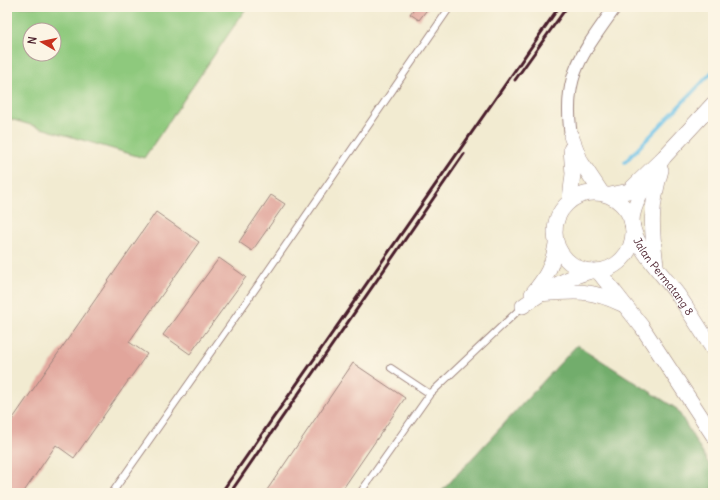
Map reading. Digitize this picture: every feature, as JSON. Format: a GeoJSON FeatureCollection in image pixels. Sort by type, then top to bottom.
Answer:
{"type":"FeatureCollection","features":[{"type":"Feature","properties":{"kind":"street"},"geometry":{"type":"LineString","coordinates":[[570,199],[573,174],[568,102],[573,72],[579,60],[615,7]]}},
{"type":"Feature","properties":{"kind":"street"},"geometry":{"type":"LineString","coordinates":[[523,306],[546,277],[554,259],[556,244],[554,232],[556,219],[562,208],[570,199],[581,194],[606,194],[629,191],[664,157],[713,104]]}},
{"type":"Feature","properties":{"kind":"street"},"geometry":{"type":"LineString","coordinates":[[571,136],[581,162],[606,194],[624,207],[632,223]]}},
{"type":"Feature","properties":{"kind":"street"},"geometry":{"type":"LineString","coordinates":[[523,306],[540,294],[573,276],[609,268],[626,255],[632,239],[632,223],[635,207],[646,185],[664,157]]}},
{"type":"Feature","properties":{"kind":"street"},"geometry":{"type":"LineString","coordinates":[[656,265],[651,228],[652,208],[664,157]]}},
{"type":"Feature","properties":{"kind":"street","name":"Jalan Permatang 8"},"geometry":{"type":"LineString","coordinates":[[632,223],[638,242],[656,265],[713,349]]}},
{"type":"Feature","properties":{"kind":"street"},"geometry":{"type":"LineString","coordinates":[[556,244],[561,254],[569,263],[580,269],[595,271],[625,305],[642,327],[713,435]]}},
{"type":"Feature","properties":{"kind":"street"},"geometry":{"type":"LineString","coordinates":[[540,294],[578,291],[604,295],[625,305]]}},
{"type":"Feature","properties":{"kind":"lane"},"geometry":{"type":"LineString","coordinates":[[112,493],[264,278],[450,7]]}},
{"type":"Feature","properties":{"kind":"lane"},"geometry":{"type":"LineString","coordinates":[[360,493],[430,394],[523,306]]}},
{"type":"Feature","properties":{"kind":"lane"},"geometry":{"type":"LineString","coordinates":[[391,368],[430,394]]}},
{"type":"Feature","properties":{"kind":"green space"},"geometry":{"type":"Polygon","coordinates":[[[7,7],[247,7],[144,158],[7,118],[7,7]]]}},
{"type":"Feature","properties":{"kind":"green space"},"geometry":{"type":"Polygon","coordinates":[[[577,345],[677,409],[713,471],[713,493],[440,493],[577,345]]]}},
{"type":"Feature","properties":{"kind":"building"},"geometry":{"type":"Polygon","coordinates":[[[415,7],[429,7],[419,20],[410,14],[415,7]]]}},
{"type":"Feature","properties":{"kind":"building"},"geometry":{"type":"Polygon","coordinates":[[[271,195],[285,204],[252,251],[239,242],[271,195]]]}},
{"type":"Feature","properties":{"kind":"building"},"geometry":{"type":"Polygon","coordinates":[[[156,212],[199,242],[129,342],[147,354],[74,458],[56,445],[23,493],[7,493],[7,427],[156,212]]]}},
{"type":"Feature","properties":{"kind":"building"},"geometry":{"type":"Polygon","coordinates":[[[219,258],[246,277],[190,354],[163,335],[219,258]]]}},
{"type":"Feature","properties":{"kind":"building"},"geometry":{"type":"Polygon","coordinates":[[[353,363],[405,398],[340,493],[265,493],[353,363]]]}},
{"type":"Feature","properties":{"kind":"waterway"},"geometry":{"type":"LineString","coordinates":[[625,162],[713,71]]}},
{"type":"Feature","properties":{"kind":"railway"},"geometry":{"type":"LineString","coordinates":[[221,493],[559,7]]}},
{"type":"Feature","properties":{"kind":"railway"},"geometry":{"type":"LineString","coordinates":[[515,80],[567,7]]}},
{"type":"Feature","properties":{"kind":"railway"},"geometry":{"type":"LineString","coordinates":[[230,493],[464,154]]}}]}
